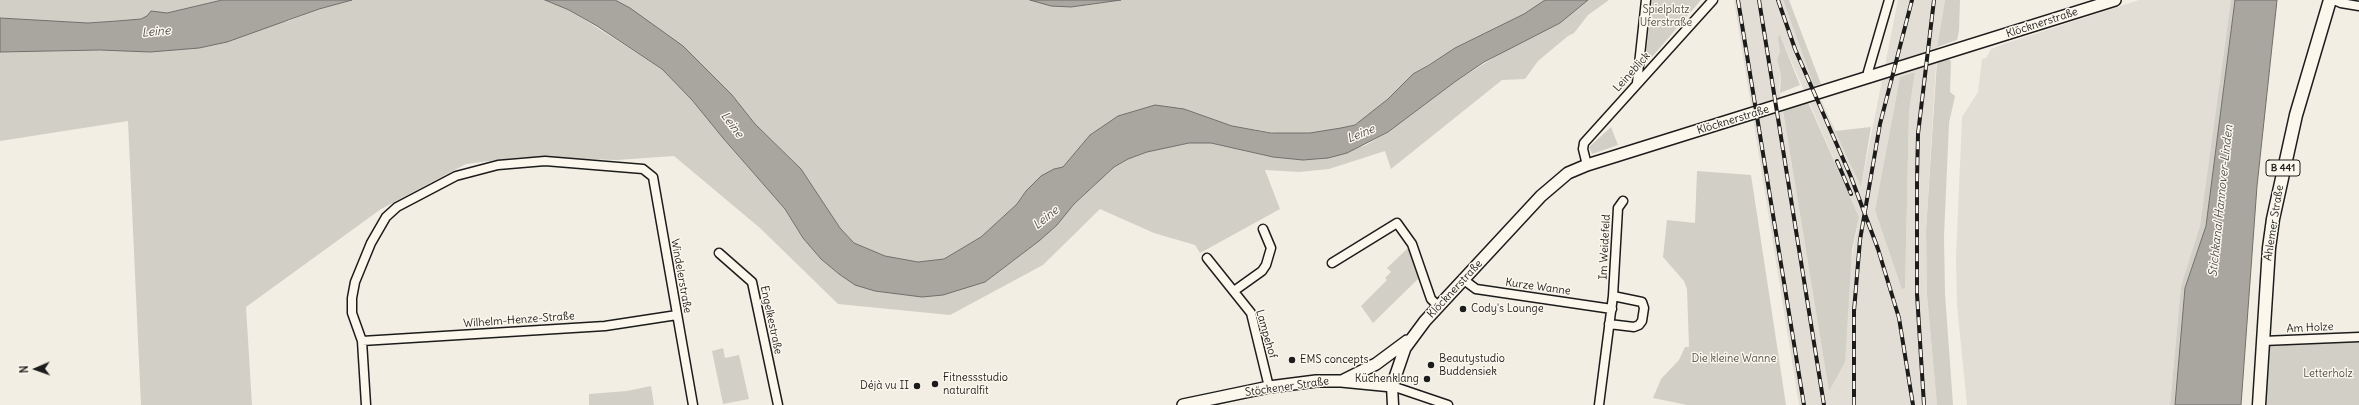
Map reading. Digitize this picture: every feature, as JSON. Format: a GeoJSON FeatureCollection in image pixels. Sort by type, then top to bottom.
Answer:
{"type":"FeatureCollection","features":[{"type":"Feature","properties":{"kind":"main road","name":"Klöcknerstraße"},"geometry":{"type":"LineString","coordinates":[[1412,337],[1438,306],[1557,180],[1587,165],[2115,0]]}},
{"type":"Feature","properties":{"kind":"main road","name":"Ahlemer Straße"},"geometry":{"type":"LineString","coordinates":[[2259,405],[2269,248],[2278,191],[2296,115],[2330,0]]}},
{"type":"Feature","properties":{"kind":"main road"},"geometry":{"type":"LineString","coordinates":[[1341,381],[1376,364],[1412,337]]}},
{"type":"Feature","properties":{"kind":"main road"},"geometry":{"type":"LineString","coordinates":[[1392,386],[1401,356],[1412,337]]}},
{"type":"Feature","properties":{"kind":"main road","name":"Stöckener Straße"},"geometry":{"type":"LineString","coordinates":[[1183,405],[1269,388],[1316,381],[1341,381],[1392,386]]}},
{"type":"Feature","properties":{"kind":"street"},"geometry":{"type":"LineString","coordinates":[[1637,83],[1646,0]]}},
{"type":"Feature","properties":{"kind":"street","name":"Leineblick"},"geometry":{"type":"LineString","coordinates":[[1587,165],[1583,149],[1584,143],[1713,0]]}},
{"type":"Feature","properties":{"kind":"street"},"geometry":{"type":"LineString","coordinates":[[1869,78],[1868,72],[1889,0]]}},
{"type":"Feature","properties":{"kind":"street"},"geometry":{"type":"LineString","coordinates":[[2334,0],[2341,3],[2359,6]]}},
{"type":"Feature","properties":{"kind":"street","name":"Windelerstraße"},"geometry":{"type":"LineString","coordinates":[[366,405],[362,341],[352,313],[352,298],[355,282],[378,229],[386,217],[397,207],[456,176],[498,165],[545,161],[643,168],[653,177],[693,405]]}},
{"type":"Feature","properties":{"kind":"street","name":"Im Weidefeld"},"geometry":{"type":"LineString","coordinates":[[1599,405],[1612,309],[1618,208],[1622,201]]}},
{"type":"Feature","properties":{"kind":"street"},"geometry":{"type":"LineString","coordinates":[[1332,263],[1397,223],[1412,244],[1431,299],[1438,306]]}},
{"type":"Feature","properties":{"kind":"street"},"geometry":{"type":"LineString","coordinates":[[1234,291],[1262,272],[1266,265],[1271,248],[1262,229]]}},
{"type":"Feature","properties":{"kind":"street","name":"Engelkestraße"},"geometry":{"type":"LineString","coordinates":[[719,253],[752,282],[778,405]]}},
{"type":"Feature","properties":{"kind":"street","name":"Lampehof"},"geometry":{"type":"LineString","coordinates":[[1207,258],[1251,313],[1269,388]]}},
{"type":"Feature","properties":{"kind":"street","name":"Kurze Wanne"},"geometry":{"type":"LineString","coordinates":[[1464,280],[1476,289],[1612,309]]}},
{"type":"Feature","properties":{"kind":"street"},"geometry":{"type":"LineString","coordinates":[[1609,324],[1634,327],[1639,326],[1642,321],[1644,308],[1642,302],[1613,296]]}},
{"type":"Feature","properties":{"kind":"street","name":"Wilhelm-Henze-Straße"},"geometry":{"type":"LineString","coordinates":[[362,341],[605,326],[677,314]]}},
{"type":"Feature","properties":{"kind":"street","name":"Am Holze"},"geometry":{"type":"LineString","coordinates":[[2262,341],[2359,336]]}},
{"type":"Feature","properties":{"kind":"street"},"geometry":{"type":"LineString","coordinates":[[1393,405],[1392,386],[1448,405]]}},
{"type":"Feature","properties":{"kind":"shaded area"},"geometry":{"type":"Polygon","coordinates":[[[1734,0],[1783,0],[1811,78],[1861,186],[1898,0],[1945,0],[1937,47],[1926,231],[1927,295],[1937,405],[1799,405],[1734,0]],[[1780,35],[1780,51],[1777,59],[1781,75],[1779,88],[1829,390],[1859,217],[1780,35]],[[1915,72],[1900,77],[1875,210],[1905,288],[1909,111],[1915,72]]]}},
{"type":"Feature","properties":{"kind":"shaded area"},"geometry":{"type":"Polygon","coordinates":[[[2139,0],[2231,0],[2200,226],[2181,287],[2170,405],[1967,405],[1957,305],[1956,258],[1962,117],[1978,92],[1982,59],[1986,58],[1991,49],[2004,44],[2139,0]]]}},
{"type":"Feature","properties":{"kind":"green space"},"geometry":{"type":"Polygon","coordinates":[[[0,0],[222,0],[141,19],[88,23],[0,18],[0,0]]]}},
{"type":"Feature","properties":{"kind":"green space"},"geometry":{"type":"Polygon","coordinates":[[[352,0],[545,0],[569,10],[662,69],[692,100],[785,209],[803,238],[821,259],[839,274],[985,282],[1039,241],[1057,225],[1074,204],[1114,167],[1128,159],[1147,152],[1189,143],[1211,143],[1273,157],[1303,160],[1328,158],[1366,145],[1388,132],[1456,81],[1508,49],[1560,23],[1588,0],[1609,0],[1588,15],[1574,33],[1568,36],[1538,61],[1525,79],[1502,80],[1391,169],[1385,151],[1329,169],[1299,172],[1265,170],[1280,209],[1200,253],[1195,245],[1154,233],[1100,209],[1043,265],[950,315],[838,304],[760,228],[674,156],[617,160],[522,157],[466,164],[381,209],[246,307],[252,405],[141,405],[128,121],[0,141],[0,52],[123,50],[289,21],[319,9],[352,0]]]}},
{"type":"Feature","properties":{"kind":"green space"},"geometry":{"type":"Polygon","coordinates":[[[615,0],[1030,0],[1088,5],[1121,0],[1545,0],[1524,14],[1455,48],[1413,74],[1388,99],[1355,125],[1325,132],[1290,135],[1232,126],[1184,109],[1155,106],[1118,116],[1090,135],[1063,167],[1054,169],[1041,177],[1026,191],[1017,204],[981,237],[944,259],[918,262],[885,256],[854,243],[840,228],[801,169],[755,124],[732,95],[683,46],[615,0]]]}},
{"type":"Feature","properties":{"kind":"green space","name":"Spielplatz Uferstraße"},"geometry":{"type":"Polygon","coordinates":[[[1652,0],[1701,0],[1652,57],[1646,54],[1652,0]]]}},
{"type":"Feature","properties":{"kind":"green space"},"geometry":{"type":"Polygon","coordinates":[[[1783,0],[1789,0],[1821,84],[1814,86],[1783,0]]]}},
{"type":"Feature","properties":{"kind":"green space"},"geometry":{"type":"Polygon","coordinates":[[[1945,0],[1960,0],[1959,31],[1957,40],[1937,47],[1945,0]]]}},
{"type":"Feature","properties":{"kind":"green space"},"geometry":{"type":"Polygon","coordinates":[[[2231,0],[2235,0],[2206,226],[2185,288],[2180,371],[2175,405],[2170,405],[2181,286],[2200,226],[2231,0]]]}},
{"type":"Feature","properties":{"kind":"green space"},"geometry":{"type":"Polygon","coordinates":[[[1780,35],[1800,85],[1780,93],[1781,75],[1777,59],[1780,51],[1778,37],[1780,35]]]}},
{"type":"Feature","properties":{"kind":"green space"},"geometry":{"type":"Polygon","coordinates":[[[1947,58],[1951,61],[1950,92],[1955,96],[1949,123],[1944,236],[1945,294],[1953,405],[1937,405],[1927,295],[1926,231],[1937,61],[1947,58]]]}},
{"type":"Feature","properties":{"kind":"green space"},"geometry":{"type":"Polygon","coordinates":[[[1915,72],[1909,111],[1905,288],[1902,289],[1875,210],[1900,77],[1915,72]]]}},
{"type":"Feature","properties":{"kind":"green space"},"geometry":{"type":"Polygon","coordinates":[[[1808,102],[1859,217],[1852,250],[1845,362],[1829,391],[1783,111],[1808,102]]]}},
{"type":"Feature","properties":{"kind":"green space"},"geometry":{"type":"Polygon","coordinates":[[[1611,127],[1618,145],[1592,154],[1589,147],[1611,127]]]}},
{"type":"Feature","properties":{"kind":"green space"},"geometry":{"type":"Polygon","coordinates":[[[1871,127],[1861,187],[1835,131],[1871,127]]]}},
{"type":"Feature","properties":{"kind":"green space","name":"Die kleine Wanne"},"geometry":{"type":"Polygon","coordinates":[[[1697,171],[1751,175],[1786,405],[1687,405],[1653,398],[1661,379],[1679,360],[1685,347],[1689,347],[1687,289],[1684,281],[1663,257],[1667,220],[1695,223],[1697,171]]]}},
{"type":"Feature","properties":{"kind":"green space"},"geometry":{"type":"Polygon","coordinates":[[[1409,247],[1419,278],[1373,323],[1361,306],[1387,280],[1385,278],[1391,272],[1387,268],[1409,247]]]}},
{"type":"Feature","properties":{"kind":"green space","name":"Letterholz"},"geometry":{"type":"Polygon","coordinates":[[[2359,341],[2359,405],[2266,405],[2270,345],[2359,341]]]}},
{"type":"Feature","properties":{"kind":"green space"},"geometry":{"type":"Polygon","coordinates":[[[723,348],[725,358],[739,355],[749,399],[723,404],[712,351],[723,348]]]}},
{"type":"Feature","properties":{"kind":"green space"},"geometry":{"type":"Polygon","coordinates":[[[651,386],[654,405],[589,405],[589,394],[627,391],[651,386]]]}},
{"type":"Feature","properties":{"kind":"water","name":"Leine"},"geometry":{"type":"Polygon","coordinates":[[[222,0],[352,0],[319,9],[227,42],[199,48],[150,52],[100,50],[0,52],[0,18],[88,23],[117,21],[141,19],[147,16],[151,11],[167,13],[222,0]]]}},
{"type":"Feature","properties":{"kind":"water","name":"Leine"},"geometry":{"type":"Polygon","coordinates":[[[545,0],[615,0],[630,8],[683,46],[732,95],[755,124],[801,169],[840,228],[854,243],[885,256],[918,262],[944,259],[981,237],[1017,204],[1026,191],[1041,176],[1054,169],[1063,167],[1090,135],[1118,116],[1155,105],[1184,109],[1232,126],[1271,133],[1310,133],[1355,125],[1388,99],[1413,74],[1455,48],[1524,14],[1545,0],[1588,0],[1560,23],[1484,62],[1388,132],[1347,153],[1328,158],[1303,160],[1273,157],[1211,143],[1189,143],[1147,152],[1128,159],[1114,167],[1074,204],[1057,225],[1039,241],[985,282],[943,295],[922,297],[875,291],[855,285],[839,274],[821,259],[803,238],[785,209],[692,100],[662,69],[597,26],[569,10],[545,0]]]}},
{"type":"Feature","properties":{"kind":"water"},"geometry":{"type":"Polygon","coordinates":[[[1030,0],[1121,0],[1071,7],[1051,6],[1030,0]]]}},
{"type":"Feature","properties":{"kind":"water","name":"Stichkanal Hannover-Linden"},"geometry":{"type":"Polygon","coordinates":[[[2235,0],[2277,0],[2257,186],[2241,405],[2175,405],[2185,288],[2206,226],[2235,0]]]}},
{"type":"Feature","properties":{"kind":"railway"},"geometry":{"type":"LineString","coordinates":[[1738,0],[1804,405]]}},
{"type":"Feature","properties":{"kind":"railway"},"geometry":{"type":"LineString","coordinates":[[1759,0],[1824,405]]}},
{"type":"Feature","properties":{"kind":"railway"},"geometry":{"type":"LineString","coordinates":[[1778,0],[1795,49],[1851,177],[1878,249],[1899,318],[1913,405]]}},
{"type":"Feature","properties":{"kind":"railway"},"geometry":{"type":"LineString","coordinates":[[1854,405],[1854,311],[1860,240],[1880,124],[1912,0]]}},
{"type":"Feature","properties":{"kind":"railway"},"geometry":{"type":"LineString","coordinates":[[1924,405],[1917,294],[1918,134],[1934,0]]}},
{"type":"Feature","properties":{"kind":"railway"},"geometry":{"type":"LineString","coordinates":[[1837,161],[1851,194]]}},
{"type":"Feature","properties":{"kind":"place","name":"Cody's Lounge"},"geometry":{"type":"Point","coordinates":[1463,309]}},
{"type":"Feature","properties":{"kind":"place","name":"EMS concepts"},"geometry":{"type":"Point","coordinates":[1292,360]}},
{"type":"Feature","properties":{"kind":"place","name":"Beautystudio Buddensiek"},"geometry":{"type":"Point","coordinates":[1431,365]}},
{"type":"Feature","properties":{"kind":"place","name":"Küchenklang"},"geometry":{"type":"Point","coordinates":[1427,379]}},
{"type":"Feature","properties":{"kind":"place","name":"Fitnessstudio naturalfit"},"geometry":{"type":"Point","coordinates":[935,384]}},
{"type":"Feature","properties":{"kind":"place","name":"Déjà vu II"},"geometry":{"type":"Point","coordinates":[917,386]}}]}
